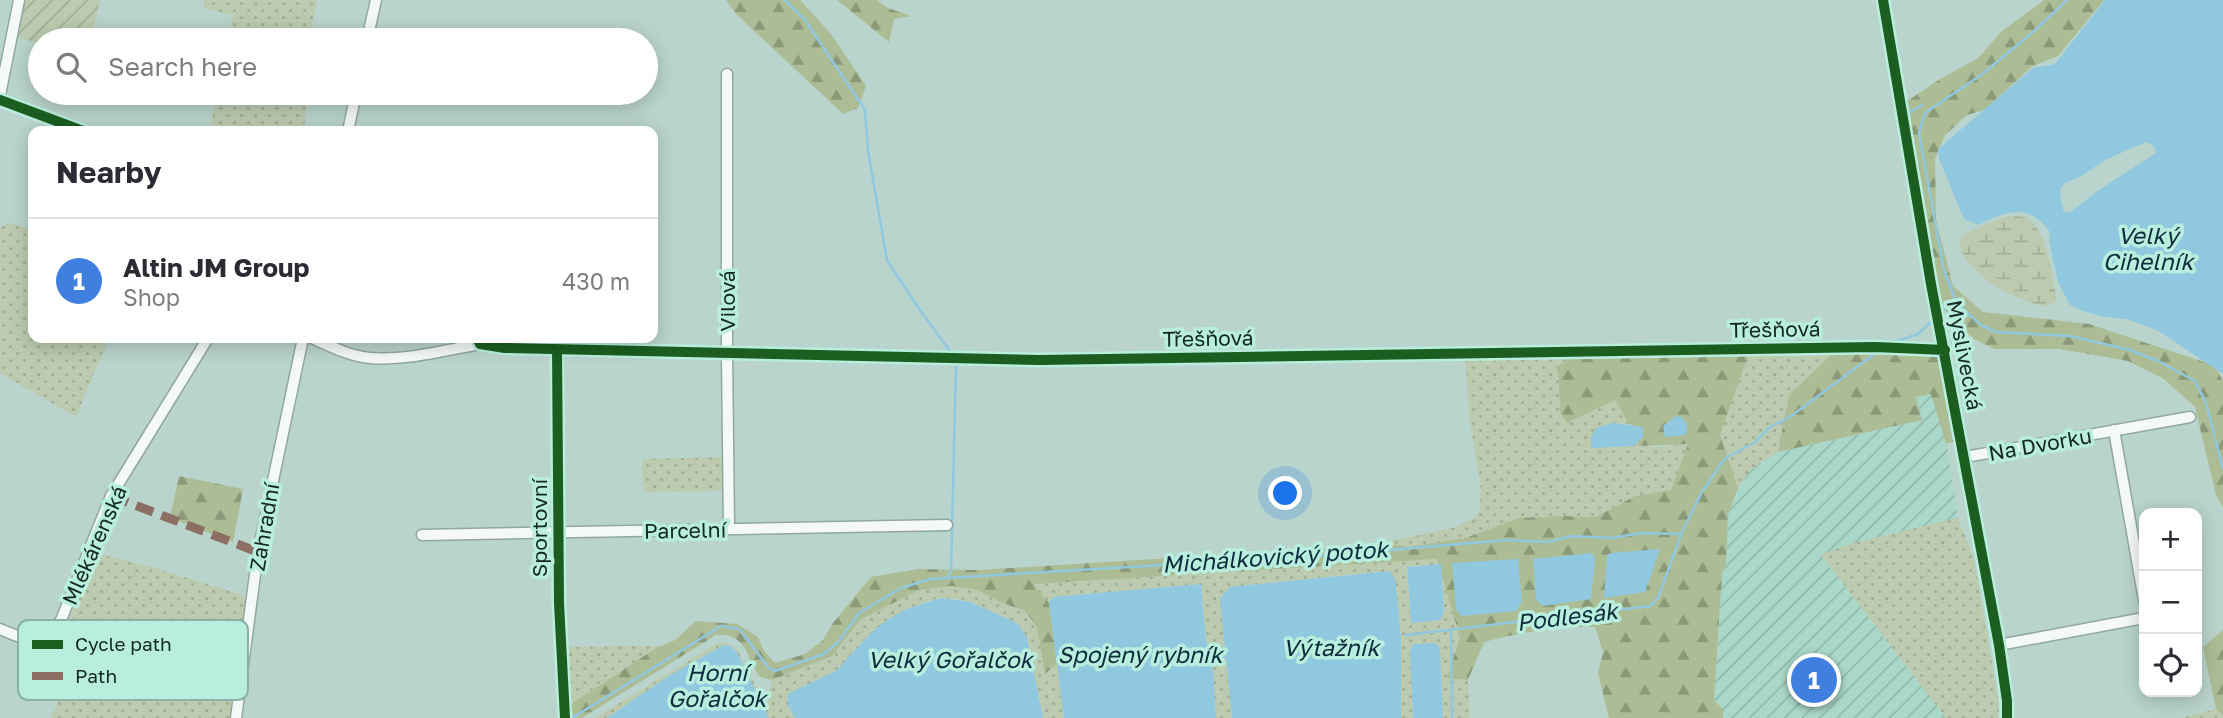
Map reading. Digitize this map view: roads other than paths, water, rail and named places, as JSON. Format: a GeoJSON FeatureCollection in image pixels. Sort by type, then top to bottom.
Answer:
{"type":"FeatureCollection","features":[{"type":"Feature","properties":{"kind":"street"},"geometry":{"type":"LineString","coordinates":[[19,0],[0,97],[71,126]]}},
{"type":"Feature","properties":{"kind":"street"},"geometry":{"type":"LineString","coordinates":[[370,28],[376,0]]}},
{"type":"Feature","properties":{"kind":"street","name":"Myslivecká"},"geometry":{"type":"LineString","coordinates":[[1883,0],[1935,302],[1999,645],[2007,718]]}},
{"type":"Feature","properties":{"kind":"street","name":"Vilová"},"geometry":{"type":"LineString","coordinates":[[727,74],[726,354],[729,529]]}},
{"type":"Feature","properties":{"kind":"street"},"geometry":{"type":"LineString","coordinates":[[349,126],[353,105]]}},
{"type":"Feature","properties":{"kind":"street","name":"Mlékárenská"},"geometry":{"type":"LineString","coordinates":[[61,620],[111,496],[205,343]]}},
{"type":"Feature","properties":{"kind":"street","name":"Zahradní"},"geometry":{"type":"LineString","coordinates":[[248,627],[258,552],[302,343]]}},
{"type":"Feature","properties":{"kind":"street"},"geometry":{"type":"LineString","coordinates":[[324,343],[371,358],[406,356],[468,343]]}},
{"type":"Feature","properties":{"kind":"street","name":"Třešňová"},"geometry":{"type":"LineString","coordinates":[[486,343],[505,348],[557,350],[1039,360],[1875,346],[1945,350]]}},
{"type":"Feature","properties":{"kind":"street","name":"Sportovní"},"geometry":{"type":"LineString","coordinates":[[558,343],[559,603],[565,717]]}},
{"type":"Feature","properties":{"kind":"street","name":"Na Dvorku"},"geometry":{"type":"LineString","coordinates":[[1965,457],[2190,416]]}},
{"type":"Feature","properties":{"kind":"street","name":"Na Dvorku"},"geometry":{"type":"LineString","coordinates":[[2114,430],[2139,572]]}},
{"type":"Feature","properties":{"kind":"street","name":"Parcelní"},"geometry":{"type":"LineString","coordinates":[[422,535],[947,525]]}},
{"type":"Feature","properties":{"kind":"street"},"geometry":{"type":"LineString","coordinates":[[1999,645],[2139,619]]}},
{"type":"Feature","properties":{"kind":"street","name":"Mlékárenská"},"geometry":{"type":"LineString","coordinates":[[0,629],[18,636]]}},
{"type":"Feature","properties":{"kind":"street","name":"Zahradní"},"geometry":{"type":"LineString","coordinates":[[236,718],[238,700]]}},
{"type":"Feature","properties":{"kind":"water","name":"Velký Cihelník"},"geometry":{"type":"Polygon","coordinates":[[[2105,0],[2223,0],[2223,374],[2157,330],[2126,319],[2082,311],[2070,305],[2058,282],[2049,241],[2050,232],[2034,216],[2008,213],[1978,225],[1964,219],[1939,159],[1938,149],[2033,68],[2055,64],[2105,0]],[[2146,142],[2105,160],[2080,177],[2066,182],[2060,189],[2064,212],[2070,212],[2156,153],[2154,146],[2146,142]]]}},
{"type":"Feature","properties":{"kind":"water"},"geometry":{"type":"Polygon","coordinates":[[[1676,416],[1681,417],[1687,424],[1686,435],[1665,437],[1663,426],[1676,416]]]}},
{"type":"Feature","properties":{"kind":"water"},"geometry":{"type":"Polygon","coordinates":[[[1613,423],[1643,427],[1643,437],[1633,446],[1592,448],[1591,437],[1596,428],[1613,423]]]}},
{"type":"Feature","properties":{"kind":"water"},"geometry":{"type":"Polygon","coordinates":[[[1660,549],[1645,592],[1604,598],[1607,555],[1660,549]]]}},
{"type":"Feature","properties":{"kind":"water"},"geometry":{"type":"Polygon","coordinates":[[[1592,553],[1595,559],[1591,599],[1543,606],[1536,599],[1533,559],[1592,553]]]}},
{"type":"Feature","properties":{"kind":"water"},"geometry":{"type":"Polygon","coordinates":[[[1518,559],[1522,603],[1516,611],[1461,616],[1456,609],[1452,563],[1518,559]]]}},
{"type":"Feature","properties":{"kind":"water"},"geometry":{"type":"Polygon","coordinates":[[[1441,564],[1444,611],[1440,620],[1411,623],[1407,567],[1441,564]]]}},
{"type":"Feature","properties":{"kind":"water","name":"Výtažník"},"geometry":{"type":"Polygon","coordinates":[[[1390,571],[1395,579],[1401,636],[1401,718],[1232,718],[1220,598],[1230,587],[1390,571]]]}},
{"type":"Feature","properties":{"kind":"water","name":"Spojený rybník"},"geometry":{"type":"Polygon","coordinates":[[[1201,584],[1206,641],[1212,659],[1216,718],[1064,718],[1049,603],[1053,597],[1201,584]]]}},
{"type":"Feature","properties":{"kind":"water","name":"Velký Gořalčok"},"geometry":{"type":"Polygon","coordinates":[[[941,598],[970,602],[1017,623],[1027,637],[1043,718],[795,718],[788,705],[787,696],[791,692],[836,671],[872,632],[890,618],[907,609],[941,598]]]}},
{"type":"Feature","properties":{"kind":"water"},"geometry":{"type":"Polygon","coordinates":[[[1436,643],[1440,649],[1443,718],[1413,718],[1410,651],[1413,644],[1436,643]]]}},
{"type":"Feature","properties":{"kind":"water","name":"Horní Gořalčok"},"geometry":{"type":"Polygon","coordinates":[[[724,645],[736,651],[769,718],[607,718],[670,675],[724,645]]]}},
{"type":"Feature","properties":{"kind":"waterway"},"geometry":{"type":"LineString","coordinates":[[785,0],[805,20],[865,110],[868,151],[887,260],[950,351]]}},
{"type":"Feature","properties":{"kind":"waterway"},"geometry":{"type":"LineString","coordinates":[[2067,0],[1981,75],[1925,113],[1919,133],[1944,271],[1955,298],[1965,311],[1981,325],[1996,332],[2070,336],[2130,350],[2158,361],[2195,381],[2206,403],[2223,469]]}},
{"type":"Feature","properties":{"kind":"waterway","name":"Michálkovický potok"},"geometry":{"type":"LineString","coordinates":[[1906,114],[1922,105]]}},
{"type":"Feature","properties":{"kind":"waterway","name":"Michálkovický potok"},"geometry":{"type":"LineString","coordinates":[[1941,312],[1955,298]]}},
{"type":"Feature","properties":{"kind":"waterway","name":"Michálkovický potok"},"geometry":{"type":"LineString","coordinates":[[1888,344],[1918,334],[1934,319]]}},
{"type":"Feature","properties":{"kind":"waterway","name":"Michálkovický potok"},"geometry":{"type":"LineString","coordinates":[[572,718],[721,626],[739,629],[769,668],[775,671],[824,654],[839,641],[859,613],[901,588],[930,579],[1345,554],[1506,540],[1547,542],[1572,536],[1612,538],[1641,533],[1681,534],[1702,492],[1725,458],[1754,443],[1770,427],[1790,417],[1877,352]]}},
{"type":"Feature","properties":{"kind":"waterway"},"geometry":{"type":"LineString","coordinates":[[948,576],[951,571],[956,367]]}},
{"type":"Feature","properties":{"kind":"waterway","name":"Podlesák"},"geometry":{"type":"LineString","coordinates":[[1406,635],[1650,606],[1658,598],[1681,535]]}},
{"type":"Feature","properties":{"kind":"waterway"},"geometry":{"type":"LineString","coordinates":[[1451,630],[1452,718]]}},
{"type":"Feature","properties":{"kind":"waterway","name":"Podlesák"},"geometry":{"type":"LineString","coordinates":[[1208,658],[1226,657]]}},
{"type":"Feature","properties":{"kind":"place","name":"Altin JM Group"},"geometry":{"type":"Point","coordinates":[1814,680]}}]}
